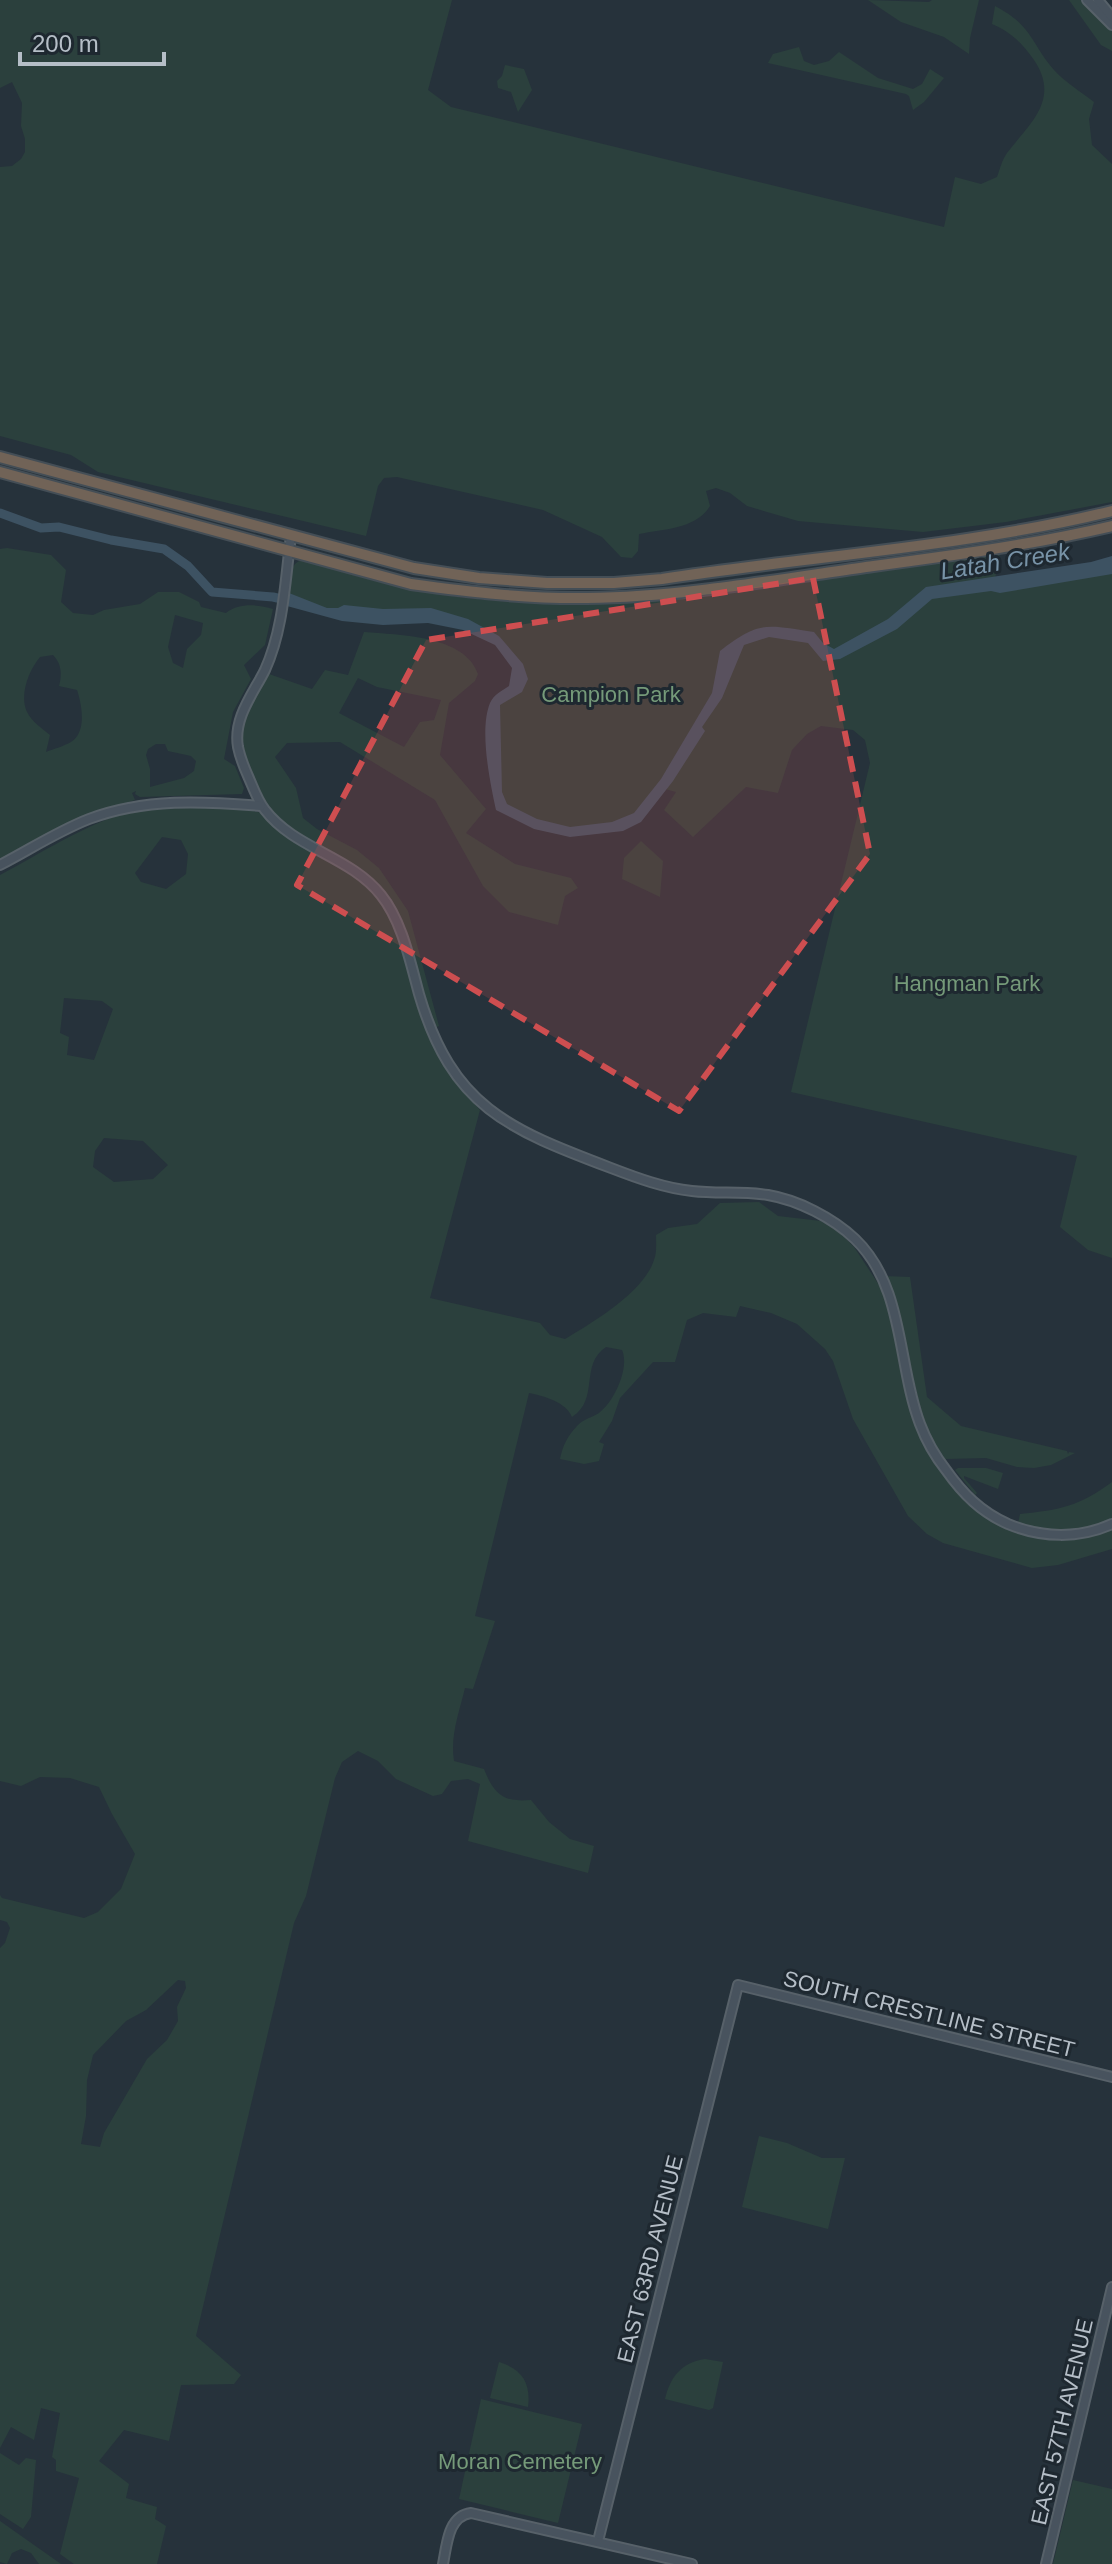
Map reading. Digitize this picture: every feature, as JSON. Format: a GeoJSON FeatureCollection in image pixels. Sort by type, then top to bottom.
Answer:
{"type":"FeatureCollection","features":[{"type":"Feature","properties":{"kind":"highway"},"geometry":{"type":"LineString","coordinates":[[0,457],[390,564],[466,576],[547,583],[617,583],[662,579],[946,542],[1112,511]]}},
{"type":"Feature","properties":{"kind":"highway"},"geometry":{"type":"LineString","coordinates":[[0,472],[411,584],[506,596],[590,598],[691,590],[1001,548],[1112,526]]}},
{"type":"Feature","properties":{"kind":"main road"},"geometry":{"type":"LineString","coordinates":[[1087,0],[1112,25]]}},
{"type":"Feature","properties":{"kind":"main road"},"geometry":{"type":"LineString","coordinates":[[1098,0],[1112,17]]}},
{"type":"Feature","properties":{"kind":"main road"},"geometry":{"type":"LineString","coordinates":[[291,536],[280,617],[271,654],[242,712],[237,746],[261,806],[285,829],[357,872],[380,894],[398,926],[437,1044],[457,1078],[482,1104],[530,1135],[637,1178],[690,1191],[766,1194],[814,1211],[834,1224],[856,1240],[884,1284],[920,1424],[938,1460],[971,1501],[1003,1522],[1035,1533],[1068,1535],[1112,1524]]}},
{"type":"Feature","properties":{"kind":"main road"},"geometry":{"type":"LineString","coordinates":[[0,865],[85,820],[126,808],[173,802],[261,806]]}},
{"type":"Feature","properties":{"kind":"main road","name":"SOUTH CRESTLINE STREET"},"geometry":{"type":"LineString","coordinates":[[738,1985],[1112,2077]]}},
{"type":"Feature","properties":{"kind":"main road","name":"EAST 63RD AVENUE"},"geometry":{"type":"LineString","coordinates":[[598,2541],[738,1985]]}},
{"type":"Feature","properties":{"kind":"main road","name":"EAST 57TH AVENUE"},"geometry":{"type":"LineString","coordinates":[[1046,2564],[1112,2287]]}},
{"type":"Feature","properties":{"kind":"main road"},"geometry":{"type":"LineString","coordinates":[[443,2564],[453,2523],[461,2514],[482,2514],[692,2564]]}},
{"type":"Feature","properties":{"kind":"highlighted area"},"geometry":{"type":"Polygon","coordinates":[[[813,578],[870,854],[679,1111],[297,885],[426,640],[813,578]]]}},
{"type":"Feature","properties":{"kind":"green space"},"geometry":{"type":"Polygon","coordinates":[[[0,0],[452,0],[428,90],[451,107],[944,227],[955,177],[981,184],[997,177],[1005,156],[1039,111],[1043,99],[1041,74],[1034,60],[1016,39],[992,24],[995,6],[1017,20],[1058,74],[1094,102],[1089,119],[1092,145],[1112,164],[1112,502],[1006,522],[923,532],[798,521],[747,506],[730,493],[716,488],[706,491],[710,506],[697,519],[679,527],[639,534],[638,551],[632,558],[621,557],[602,537],[543,510],[397,477],[384,478],[378,486],[366,536],[98,472],[71,455],[0,436],[0,167],[12,166],[21,159],[25,152],[25,139],[21,126],[22,103],[12,82],[0,88],[0,0]]]}},
{"type":"Feature","properties":{"kind":"green space"},"geometry":{"type":"Polygon","coordinates":[[[868,0],[979,0],[969,54],[944,37],[901,22],[868,0]]]}},
{"type":"Feature","properties":{"kind":"green space"},"geometry":{"type":"Polygon","coordinates":[[[1069,0],[1084,0],[1112,29],[1112,51],[1101,45],[1069,0]]]}},
{"type":"Feature","properties":{"kind":"green space"},"geometry":{"type":"Polygon","coordinates":[[[799,47],[804,61],[814,65],[829,61],[839,52],[878,78],[913,89],[922,84],[930,69],[944,78],[913,110],[906,94],[768,63],[773,54],[799,47]]]}},
{"type":"Feature","properties":{"kind":"green space"},"geometry":{"type":"Polygon","coordinates":[[[505,65],[524,69],[532,90],[518,112],[511,92],[498,88],[497,81],[505,65]]]}},
{"type":"Feature","properties":{"kind":"green space"},"geometry":{"type":"Polygon","coordinates":[[[0,549],[51,555],[66,570],[61,602],[73,613],[93,615],[140,604],[158,592],[179,592],[199,602],[201,607],[226,613],[248,605],[273,609],[265,645],[244,665],[251,679],[233,712],[224,759],[235,766],[244,788],[242,794],[140,797],[135,794],[136,791],[132,793],[135,800],[73,822],[0,860],[0,549]],[[175,615],[168,647],[173,663],[183,668],[187,649],[201,635],[203,623],[175,615]],[[53,655],[40,657],[29,676],[24,698],[29,715],[50,735],[46,752],[76,738],[82,710],[77,690],[59,686],[61,678],[56,658],[53,655]],[[156,744],[148,749],[150,787],[184,778],[194,771],[196,761],[191,756],[168,751],[165,744],[156,744]]]}},
{"type":"Feature","properties":{"kind":"green space","name":"Hangman Park"},"geometry":{"type":"Polygon","coordinates":[[[1000,553],[994,584],[1112,565],[1112,1258],[1088,1250],[1060,1227],[1077,1156],[791,1092],[870,763],[865,740],[853,730],[821,726],[807,734],[792,750],[778,793],[746,787],[693,837],[664,810],[676,792],[661,788],[639,816],[616,827],[570,832],[503,808],[495,705],[519,678],[498,642],[465,625],[327,613],[286,603],[291,571],[297,562],[303,560],[383,583],[438,594],[523,602],[580,603],[637,601],[1000,553]]]}},
{"type":"Feature","properties":{"kind":"green space"},"geometry":{"type":"Polygon","coordinates":[[[364,632],[412,636],[445,644],[471,661],[478,674],[475,681],[449,703],[440,755],[486,809],[466,833],[515,864],[571,878],[578,888],[565,896],[558,925],[509,912],[483,886],[435,800],[340,742],[287,743],[275,757],[296,788],[303,818],[357,850],[379,868],[408,911],[439,1026],[433,1028],[409,940],[387,895],[363,873],[308,841],[277,818],[261,792],[244,749],[247,714],[269,674],[312,689],[325,670],[348,675],[364,632]],[[358,678],[339,713],[404,747],[420,722],[434,720],[441,700],[377,687],[358,678]]]}},
{"type":"Feature","properties":{"kind":"green space"},"geometry":{"type":"Polygon","coordinates":[[[229,806],[263,813],[295,842],[362,879],[376,894],[400,939],[433,1046],[480,1110],[430,1298],[540,1323],[550,1335],[565,1339],[616,1306],[640,1284],[655,1257],[656,1235],[668,1228],[697,1224],[720,1203],[759,1202],[778,1216],[821,1221],[838,1231],[854,1247],[887,1297],[898,1337],[910,1410],[926,1450],[944,1475],[985,1517],[1005,1528],[1046,1540],[1079,1538],[1112,1529],[1112,1549],[1058,1565],[1032,1568],[943,1543],[927,1534],[908,1516],[853,1419],[833,1361],[825,1349],[797,1324],[771,1313],[740,1306],[736,1317],[703,1313],[687,1320],[675,1362],[653,1362],[620,1398],[612,1421],[599,1442],[604,1444],[599,1461],[584,1464],[560,1459],[566,1441],[574,1430],[605,1408],[615,1393],[624,1366],[622,1350],[606,1347],[598,1354],[593,1363],[585,1401],[572,1417],[560,1404],[529,1393],[475,1616],[495,1621],[473,1689],[465,1688],[454,1734],[454,1761],[484,1769],[492,1786],[500,1794],[511,1799],[531,1800],[549,1822],[570,1839],[594,1846],[588,1873],[468,1841],[480,1784],[468,1779],[451,1781],[442,1794],[433,1796],[396,1779],[378,1761],[358,1751],[342,1762],[335,1778],[306,1896],[294,1923],[196,2336],[241,2375],[234,2384],[181,2385],[169,2441],[124,2430],[99,2461],[129,2484],[126,2498],[157,2507],[155,2519],[166,2526],[157,2564],[74,2564],[60,2554],[79,2478],[56,2471],[56,2460],[52,2457],[60,2413],[41,2408],[34,2440],[11,2427],[0,2448],[0,1948],[10,1928],[7,1922],[0,1920],[0,1895],[84,1918],[98,1912],[121,1889],[135,1854],[99,1787],[70,1778],[40,1777],[21,1786],[0,1781],[0,875],[81,831],[130,812],[154,808],[229,806]],[[162,837],[135,873],[141,882],[166,889],[186,874],[188,854],[181,840],[162,837]],[[64,998],[60,1033],[69,1037],[67,1055],[94,1060],[113,1009],[102,1001],[64,998]],[[104,1138],[95,1151],[93,1167],[114,1182],[153,1179],[168,1165],[143,1141],[104,1138]],[[178,1980],[146,2010],[126,2021],[93,2055],[87,2080],[81,2144],[100,2147],[104,2133],[147,2059],[167,2040],[178,2021],[177,2007],[186,1988],[185,1981],[178,1980]]]}},
{"type":"Feature","properties":{"kind":"green space"},"geometry":{"type":"Polygon","coordinates":[[[641,841],[663,861],[660,897],[622,879],[624,858],[641,841]]]}},
{"type":"Feature","properties":{"kind":"green space"},"geometry":{"type":"Polygon","coordinates":[[[884,1276],[910,1277],[927,1397],[961,1426],[1067,1451],[1068,1454],[1075,1453],[1051,1465],[1034,1468],[1017,1467],[986,1458],[945,1459],[925,1428],[897,1307],[884,1276]]]}},
{"type":"Feature","properties":{"kind":"green space"},"geometry":{"type":"Polygon","coordinates":[[[986,1468],[1003,1473],[998,1489],[964,1476],[977,1493],[975,1495],[955,1470],[986,1468]]]}},
{"type":"Feature","properties":{"kind":"green space"},"geometry":{"type":"Polygon","coordinates":[[[1112,1482],[1112,1521],[1065,1531],[1018,1524],[1020,1514],[1069,1506],[1112,1482]]]}},
{"type":"Feature","properties":{"kind":"green space"},"geometry":{"type":"Polygon","coordinates":[[[759,2136],[787,2143],[822,2158],[845,2158],[828,2229],[742,2207],[759,2136]]]}},
{"type":"Feature","properties":{"kind":"green space"},"geometry":{"type":"Polygon","coordinates":[[[705,2359],[723,2362],[713,2408],[709,2410],[665,2399],[678,2372],[690,2363],[705,2359]]]}},
{"type":"Feature","properties":{"kind":"green space"},"geometry":{"type":"Polygon","coordinates":[[[499,2362],[514,2369],[523,2378],[528,2391],[528,2407],[490,2398],[499,2362]]]}},
{"type":"Feature","properties":{"kind":"green space","name":"Moran Cemetery"},"geometry":{"type":"Polygon","coordinates":[[[481,2399],[582,2424],[558,2523],[459,2499],[481,2399]]]}},
{"type":"Feature","properties":{"kind":"green space"},"geometry":{"type":"Polygon","coordinates":[[[0,2453],[19,2465],[26,2458],[36,2460],[31,2517],[23,2529],[0,2514],[0,2453]]]}},
{"type":"Feature","properties":{"kind":"green space"},"geometry":{"type":"Polygon","coordinates":[[[1073,2480],[1112,2489],[1112,2564],[1053,2564],[1073,2480]]]}},
{"type":"Feature","properties":{"kind":"green space"},"geometry":{"type":"Polygon","coordinates":[[[0,2521],[61,2564],[39,2564],[31,2553],[21,2549],[12,2553],[7,2564],[0,2562],[0,2521]]]}},
{"type":"Feature","properties":{"kind":"water"},"geometry":{"type":"Polygon","coordinates":[[[1112,556],[1112,574],[1000,593],[991,591],[932,599],[897,629],[840,659],[823,661],[808,643],[769,637],[744,645],[722,698],[702,727],[705,731],[673,781],[641,822],[623,831],[570,837],[534,829],[496,810],[485,727],[490,703],[509,686],[512,668],[495,645],[463,630],[428,623],[383,625],[342,621],[287,606],[289,593],[327,608],[344,605],[383,609],[431,608],[468,619],[499,636],[523,664],[528,679],[522,692],[500,705],[502,792],[507,804],[537,819],[570,827],[612,822],[634,813],[661,779],[712,693],[720,651],[745,634],[764,627],[814,632],[823,643],[834,649],[888,619],[926,587],[1091,562],[1112,556]]]}},
{"type":"Feature","properties":{"kind":"waterway","name":"Latah Creek"},"geometry":{"type":"LineString","coordinates":[[0,513],[41,528],[59,527],[164,549],[188,566],[212,592],[290,601]]}},
{"type":"Feature","properties":{"kind":"park label","name":"Campion Park"},"geometry":{"type":"Point","coordinates":[611,694]}}]}
